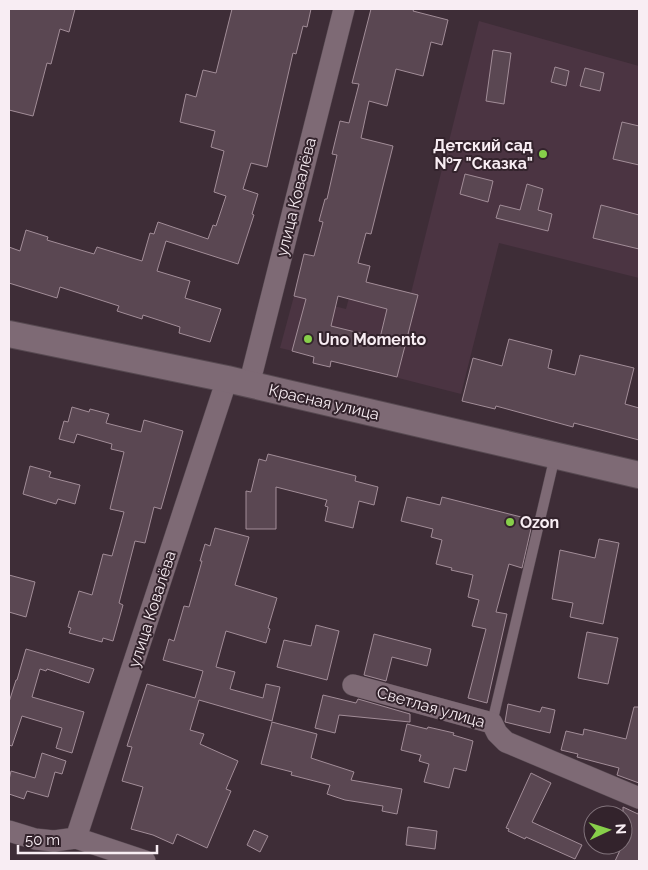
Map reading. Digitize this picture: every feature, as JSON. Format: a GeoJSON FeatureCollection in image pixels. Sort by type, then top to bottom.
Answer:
{"type":"FeatureCollection","features":[{"type":"Feature","properties":{"kind":"street","name":"улица Ковалёва"},"geometry":{"type":"LineString","coordinates":[[76,838],[238,382],[344,9]]}},
{"type":"Feature","properties":{"kind":"street","name":"Красная улица"},"geometry":{"type":"LineString","coordinates":[[9,334],[238,382],[639,475]]}},
{"type":"Feature","properties":{"kind":"street","name":"Светлая улица"},"geometry":{"type":"LineString","coordinates":[[353,685],[492,723],[497,733],[506,742],[639,798]]}},
{"type":"Feature","properties":{"kind":"street"},"geometry":{"type":"LineString","coordinates":[[9,831],[35,839],[76,838],[145,861]]}},
{"type":"Feature","properties":{"kind":"lane"},"geometry":{"type":"LineString","coordinates":[[492,723],[555,456]]}},
{"type":"Feature","properties":{"kind":"shaded area","name":"Детский сад №7 \"Сказка\""},"geometry":{"type":"Polygon","coordinates":[[[479,21],[639,66],[639,278],[499,243],[461,394],[332,361],[330,367],[313,363],[314,356],[280,348],[294,296],[346,309],[354,279],[411,293],[479,21]]]}},
{"type":"Feature","properties":{"kind":"building"},"geometry":{"type":"Polygon","coordinates":[[[9,9],[75,9],[69,32],[60,29],[51,64],[47,63],[33,116],[9,110],[9,9]]]}},
{"type":"Feature","properties":{"kind":"building"},"geometry":{"type":"Polygon","coordinates":[[[232,9],[311,9],[307,27],[303,26],[296,54],[293,53],[267,167],[251,163],[243,189],[258,194],[252,214],[254,215],[238,264],[166,241],[157,271],[190,281],[185,298],[221,309],[210,342],[179,333],[180,327],[143,315],[142,319],[117,311],[119,306],[60,287],[57,298],[9,283],[9,247],[20,251],[26,230],[48,237],[47,240],[94,254],[97,247],[142,261],[150,233],[154,234],[158,222],[208,239],[213,225],[216,226],[226,196],[214,192],[224,151],[211,147],[215,131],[180,122],[186,94],[196,97],[203,70],[216,73],[232,9]]]}},
{"type":"Feature","properties":{"kind":"building"},"geometry":{"type":"Polygon","coordinates":[[[371,9],[414,9],[413,11],[448,20],[442,45],[431,42],[423,76],[396,69],[387,106],[369,101],[361,138],[393,146],[371,234],[366,233],[358,263],[370,266],[366,282],[418,295],[397,377],[331,361],[330,367],[313,363],[314,357],[292,351],[306,299],[294,296],[304,254],[314,256],[323,222],[319,221],[325,199],[327,199],[337,155],[332,154],[340,121],[349,123],[359,84],[352,83],[371,9]],[[338,296],[331,326],[380,338],[387,309],[338,296]]]}},
{"type":"Feature","properties":{"kind":"building"},"geometry":{"type":"Polygon","coordinates":[[[493,50],[511,53],[504,104],[486,101],[493,50]]]}},
{"type":"Feature","properties":{"kind":"building"},"geometry":{"type":"Polygon","coordinates":[[[555,67],[569,71],[566,86],[551,82],[555,67]]]}},
{"type":"Feature","properties":{"kind":"building"},"geometry":{"type":"Polygon","coordinates":[[[585,68],[604,73],[600,91],[580,86],[585,68]]]}},
{"type":"Feature","properties":{"kind":"building"},"geometry":{"type":"Polygon","coordinates":[[[622,122],[639,126],[639,165],[613,159],[622,122]]]}},
{"type":"Feature","properties":{"kind":"building"},"geometry":{"type":"Polygon","coordinates":[[[465,174],[493,181],[488,202],[460,194],[465,174]]]}},
{"type":"Feature","properties":{"kind":"building"},"geometry":{"type":"Polygon","coordinates":[[[527,184],[543,189],[538,210],[552,214],[548,231],[496,218],[500,205],[520,210],[527,184]]]}},
{"type":"Feature","properties":{"kind":"building"},"geometry":{"type":"Polygon","coordinates":[[[601,205],[639,215],[639,249],[593,238],[601,205]]]}},
{"type":"Feature","properties":{"kind":"building"},"geometry":{"type":"Polygon","coordinates":[[[509,339],[552,350],[548,368],[575,375],[580,355],[634,368],[625,404],[639,408],[639,440],[574,423],[573,427],[496,406],[495,409],[462,401],[473,358],[502,366],[509,339]]]}},
{"type":"Feature","properties":{"kind":"building"},"geometry":{"type":"Polygon","coordinates":[[[72,407],[89,412],[90,409],[109,414],[106,423],[141,432],[144,420],[183,431],[161,509],[154,507],[145,543],[135,541],[119,603],[123,605],[113,641],[103,638],[102,642],[69,633],[71,628],[68,627],[79,591],[92,595],[103,554],[112,556],[124,512],[110,509],[124,452],[111,449],[112,444],[77,434],[74,443],[59,439],[64,421],[68,422],[72,407]]]}},
{"type":"Feature","properties":{"kind":"building"},"geometry":{"type":"Polygon","coordinates":[[[268,454],[356,476],[355,481],[378,487],[374,505],[359,501],[353,528],[325,521],[328,507],[325,506],[327,500],[276,487],[276,529],[246,529],[246,491],[251,492],[259,459],[266,461],[268,454]]]}},
{"type":"Feature","properties":{"kind":"building"},"geometry":{"type":"Polygon","coordinates":[[[30,466],[51,472],[49,477],[80,485],[75,504],[58,499],[56,504],[23,494],[30,466]]]}},
{"type":"Feature","properties":{"kind":"building"},"geometry":{"type":"Polygon","coordinates":[[[407,497],[440,505],[442,497],[533,520],[522,568],[509,564],[496,612],[507,614],[487,703],[468,698],[486,629],[472,626],[479,600],[468,597],[473,575],[436,564],[442,540],[431,537],[433,529],[401,521],[407,497]]]}},
{"type":"Feature","properties":{"kind":"building"},"geometry":{"type":"Polygon","coordinates":[[[215,528],[249,537],[235,585],[277,598],[268,628],[270,629],[266,643],[226,631],[216,667],[235,672],[230,689],[263,698],[266,684],[280,687],[272,721],[199,700],[190,730],[204,734],[200,744],[238,761],[226,789],[231,791],[207,848],[177,834],[173,844],[153,835],[131,829],[143,787],[122,781],[132,747],[127,746],[147,684],[195,698],[203,671],[163,660],[169,639],[174,641],[184,606],[189,607],[205,544],[210,546],[215,528]]]}},
{"type":"Feature","properties":{"kind":"building"},"geometry":{"type":"Polygon","coordinates":[[[599,539],[619,543],[603,624],[570,617],[573,603],[552,599],[560,550],[595,558],[599,539]]]}},
{"type":"Feature","properties":{"kind":"building"},"geometry":{"type":"Polygon","coordinates":[[[9,575],[35,582],[26,617],[9,612],[9,575]]]}},
{"type":"Feature","properties":{"kind":"building"},"geometry":{"type":"Polygon","coordinates":[[[316,625],[339,631],[327,680],[277,667],[284,640],[311,646],[316,625]]]}},
{"type":"Feature","properties":{"kind":"building"},"geometry":{"type":"Polygon","coordinates":[[[587,632],[618,638],[608,684],[578,678],[587,632]]]}},
{"type":"Feature","properties":{"kind":"building"},"geometry":{"type":"Polygon","coordinates":[[[374,634],[431,649],[427,666],[392,657],[386,681],[364,675],[374,634]]]}},
{"type":"Feature","properties":{"kind":"building"},"geometry":{"type":"Polygon","coordinates":[[[26,649],[94,669],[89,683],[47,669],[46,671],[40,669],[32,697],[84,712],[72,753],[56,748],[62,728],[22,716],[12,746],[9,745],[9,702],[26,649]]]}},
{"type":"Feature","properties":{"kind":"building"},"geometry":{"type":"Polygon","coordinates":[[[323,695],[356,703],[358,699],[410,714],[410,722],[339,715],[335,733],[315,728],[323,695]]]}},
{"type":"Feature","properties":{"kind":"building"},"geometry":{"type":"Polygon","coordinates":[[[508,704],[540,712],[542,707],[555,710],[550,733],[505,722],[508,704]]]}},
{"type":"Feature","properties":{"kind":"building"},"geometry":{"type":"Polygon","coordinates":[[[634,707],[639,707],[639,783],[617,775],[619,768],[577,757],[578,754],[561,750],[566,731],[583,735],[584,729],[626,739],[634,707]]]}},
{"type":"Feature","properties":{"kind":"building"},"geometry":{"type":"Polygon","coordinates":[[[272,722],[317,734],[311,758],[354,772],[351,780],[402,789],[397,814],[382,811],[383,806],[345,800],[327,794],[330,785],[291,775],[292,772],[261,764],[272,722]]]}},
{"type":"Feature","properties":{"kind":"building"},"geometry":{"type":"Polygon","coordinates":[[[407,724],[454,733],[453,735],[473,741],[466,771],[454,768],[449,788],[424,782],[429,764],[419,761],[421,755],[401,750],[407,724]]]}},
{"type":"Feature","properties":{"kind":"building"},"geometry":{"type":"Polygon","coordinates":[[[42,753],[66,761],[62,774],[55,772],[48,797],[27,791],[24,799],[9,794],[11,771],[35,778],[42,753]]]}},
{"type":"Feature","properties":{"kind":"building"},"geometry":{"type":"Polygon","coordinates":[[[531,773],[551,783],[532,822],[582,845],[575,859],[526,837],[525,839],[508,831],[509,829],[506,828],[531,773]]]}},
{"type":"Feature","properties":{"kind":"building"},"geometry":{"type":"Polygon","coordinates":[[[639,810],[639,861],[615,861],[618,855],[633,855],[633,812],[638,814],[639,810]]]}},
{"type":"Feature","properties":{"kind":"building"},"geometry":{"type":"Polygon","coordinates":[[[408,827],[437,831],[435,849],[406,845],[408,827]]]}},
{"type":"Feature","properties":{"kind":"building"},"geometry":{"type":"Polygon","coordinates":[[[254,830],[268,836],[260,852],[247,845],[254,830]]]}},
{"type":"Feature","properties":{"kind":"place","name":"Детский сад №7 \"Сказка\""},"geometry":{"type":"Point","coordinates":[543,154]}},
{"type":"Feature","properties":{"kind":"place","name":"Uno Momento"},"geometry":{"type":"Point","coordinates":[308,339]}},
{"type":"Feature","properties":{"kind":"place","name":"Ozon"},"geometry":{"type":"Point","coordinates":[510,522]}}]}
